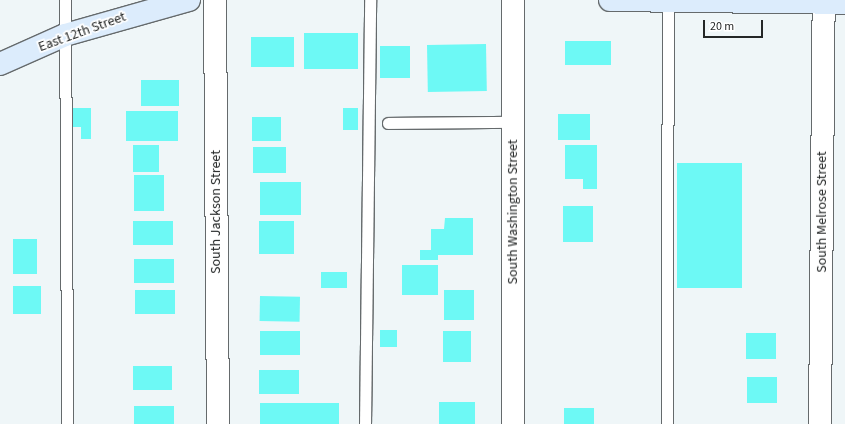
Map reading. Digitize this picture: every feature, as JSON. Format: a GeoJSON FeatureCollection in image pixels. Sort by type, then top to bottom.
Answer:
{"type":"FeatureCollection","features":[{"type":"Feature","properties":{"kind":"street","name":"East 12th Street"},"geometry":{"type":"LineString","coordinates":[[0,64],[65,35],[189,0]]}},
{"type":"Feature","properties":{"kind":"street","name":"South Jackson Street"},"geometry":{"type":"LineString","coordinates":[[216,0],[218,424]]}},
{"type":"Feature","properties":{"kind":"street","name":"South Washington Street"},"geometry":{"type":"LineString","coordinates":[[513,0],[514,424]]}},
{"type":"Feature","properties":{"kind":"street"},"geometry":{"type":"LineString","coordinates":[[610,0],[831,2]]}},
{"type":"Feature","properties":{"kind":"street","name":"South Melrose Street"},"geometry":{"type":"LineString","coordinates":[[820,424],[831,2]]}},
{"type":"Feature","properties":{"kind":"lane"},"geometry":{"type":"LineString","coordinates":[[65,0],[66,424]]}},
{"type":"Feature","properties":{"kind":"lane"},"geometry":{"type":"LineString","coordinates":[[365,424],[370,0]]}},
{"type":"Feature","properties":{"kind":"lane"},"geometry":{"type":"LineString","coordinates":[[667,424],[668,1]]}},
{"type":"Feature","properties":{"kind":"lane"},"geometry":{"type":"LineString","coordinates":[[388,122],[513,122]]}},
{"type":"Feature","properties":{"kind":"building"},"geometry":{"type":"Polygon","coordinates":[[[304,33],[358,33],[358,69],[304,69],[304,33]]]}},
{"type":"Feature","properties":{"kind":"building"},"geometry":{"type":"Polygon","coordinates":[[[251,37],[294,37],[294,67],[251,67],[251,37]]]}},
{"type":"Feature","properties":{"kind":"building"},"geometry":{"type":"Polygon","coordinates":[[[565,41],[611,41],[611,65],[565,65],[565,41]]]}},
{"type":"Feature","properties":{"kind":"building"},"geometry":{"type":"Polygon","coordinates":[[[486,44],[487,91],[428,92],[427,45],[486,44]]]}},
{"type":"Feature","properties":{"kind":"building"},"geometry":{"type":"Polygon","coordinates":[[[380,46],[410,46],[410,78],[380,78],[380,46]]]}},
{"type":"Feature","properties":{"kind":"building"},"geometry":{"type":"Polygon","coordinates":[[[141,80],[179,80],[179,106],[141,106],[141,80]]]}},
{"type":"Feature","properties":{"kind":"building"},"geometry":{"type":"Polygon","coordinates":[[[70,108],[91,108],[91,139],[81,139],[81,127],[70,127],[70,108]]]}},
{"type":"Feature","properties":{"kind":"building"},"geometry":{"type":"Polygon","coordinates":[[[343,108],[358,108],[358,130],[343,130],[343,108]]]}},
{"type":"Feature","properties":{"kind":"building"},"geometry":{"type":"Polygon","coordinates":[[[126,111],[178,111],[178,141],[126,141],[126,111]]]}},
{"type":"Feature","properties":{"kind":"building"},"geometry":{"type":"Polygon","coordinates":[[[558,114],[590,114],[590,140],[558,140],[558,114]]]}},
{"type":"Feature","properties":{"kind":"building"},"geometry":{"type":"Polygon","coordinates":[[[252,117],[281,117],[281,141],[252,141],[252,117]]]}},
{"type":"Feature","properties":{"kind":"building"},"geometry":{"type":"Polygon","coordinates":[[[133,145],[159,145],[159,172],[133,172],[133,145]]]}},
{"type":"Feature","properties":{"kind":"building"},"geometry":{"type":"Polygon","coordinates":[[[565,145],[597,145],[597,189],[583,189],[583,179],[565,179],[565,145]]]}},
{"type":"Feature","properties":{"kind":"building"},"geometry":{"type":"Polygon","coordinates":[[[253,147],[286,147],[286,173],[253,173],[253,147]]]}},
{"type":"Feature","properties":{"kind":"building"},"geometry":{"type":"Polygon","coordinates":[[[677,163],[742,163],[742,288],[677,288],[677,163]]]}},
{"type":"Feature","properties":{"kind":"building"},"geometry":{"type":"Polygon","coordinates":[[[134,175],[164,175],[164,211],[134,211],[134,175]]]}},
{"type":"Feature","properties":{"kind":"building"},"geometry":{"type":"Polygon","coordinates":[[[260,182],[301,182],[301,215],[260,215],[260,182]]]}},
{"type":"Feature","properties":{"kind":"building"},"geometry":{"type":"Polygon","coordinates":[[[563,206],[593,206],[593,242],[563,242],[563,206]]]}},
{"type":"Feature","properties":{"kind":"building"},"geometry":{"type":"Polygon","coordinates":[[[445,218],[473,218],[473,255],[438,255],[438,260],[420,260],[420,250],[431,250],[431,229],[444,229],[445,218]]]}},
{"type":"Feature","properties":{"kind":"building"},"geometry":{"type":"Polygon","coordinates":[[[133,221],[173,221],[173,245],[133,245],[133,221]]]}},
{"type":"Feature","properties":{"kind":"building"},"geometry":{"type":"Polygon","coordinates":[[[259,221],[294,221],[294,254],[259,254],[259,221]]]}},
{"type":"Feature","properties":{"kind":"building"},"geometry":{"type":"Polygon","coordinates":[[[13,239],[37,239],[37,274],[13,274],[13,239]]]}},
{"type":"Feature","properties":{"kind":"building"},"geometry":{"type":"Polygon","coordinates":[[[134,259],[174,259],[174,283],[134,283],[134,259]]]}},
{"type":"Feature","properties":{"kind":"building"},"geometry":{"type":"Polygon","coordinates":[[[402,265],[438,265],[438,295],[402,295],[402,265]]]}},
{"type":"Feature","properties":{"kind":"building"},"geometry":{"type":"Polygon","coordinates":[[[321,272],[347,272],[347,288],[321,288],[321,272]]]}},
{"type":"Feature","properties":{"kind":"building"},"geometry":{"type":"Polygon","coordinates":[[[13,286],[41,286],[41,314],[13,314],[13,286]]]}},
{"type":"Feature","properties":{"kind":"building"},"geometry":{"type":"Polygon","coordinates":[[[135,290],[175,290],[175,314],[135,314],[135,290]]]}},
{"type":"Feature","properties":{"kind":"building"},"geometry":{"type":"Polygon","coordinates":[[[444,290],[474,290],[474,320],[444,320],[444,290]]]}},
{"type":"Feature","properties":{"kind":"building"},"geometry":{"type":"Polygon","coordinates":[[[260,296],[300,297],[300,322],[260,321],[260,296]]]}},
{"type":"Feature","properties":{"kind":"building"},"geometry":{"type":"Polygon","coordinates":[[[380,330],[397,330],[397,347],[380,347],[380,330]]]}},
{"type":"Feature","properties":{"kind":"building"},"geometry":{"type":"Polygon","coordinates":[[[260,331],[300,331],[300,355],[260,355],[260,331]]]}},
{"type":"Feature","properties":{"kind":"building"},"geometry":{"type":"Polygon","coordinates":[[[443,331],[471,331],[471,362],[443,362],[443,331]]]}},
{"type":"Feature","properties":{"kind":"building"},"geometry":{"type":"Polygon","coordinates":[[[746,333],[776,333],[776,359],[746,359],[746,333]]]}},
{"type":"Feature","properties":{"kind":"building"},"geometry":{"type":"Polygon","coordinates":[[[133,366],[172,366],[172,390],[133,390],[133,366]]]}},
{"type":"Feature","properties":{"kind":"building"},"geometry":{"type":"Polygon","coordinates":[[[259,370],[299,370],[299,394],[259,394],[259,370]]]}},
{"type":"Feature","properties":{"kind":"building"},"geometry":{"type":"Polygon","coordinates":[[[747,377],[777,377],[777,403],[747,403],[747,377]]]}},
{"type":"Feature","properties":{"kind":"building"},"geometry":{"type":"Polygon","coordinates":[[[439,402],[475,402],[475,424],[439,424],[439,402]]]}},
{"type":"Feature","properties":{"kind":"building"},"geometry":{"type":"Polygon","coordinates":[[[260,403],[339,403],[339,424],[260,424],[260,403]]]}},
{"type":"Feature","properties":{"kind":"building"},"geometry":{"type":"Polygon","coordinates":[[[134,406],[174,406],[174,424],[134,424],[134,406]]]}},
{"type":"Feature","properties":{"kind":"building"},"geometry":{"type":"Polygon","coordinates":[[[564,408],[594,408],[594,424],[564,424],[564,408]]]}}]}
